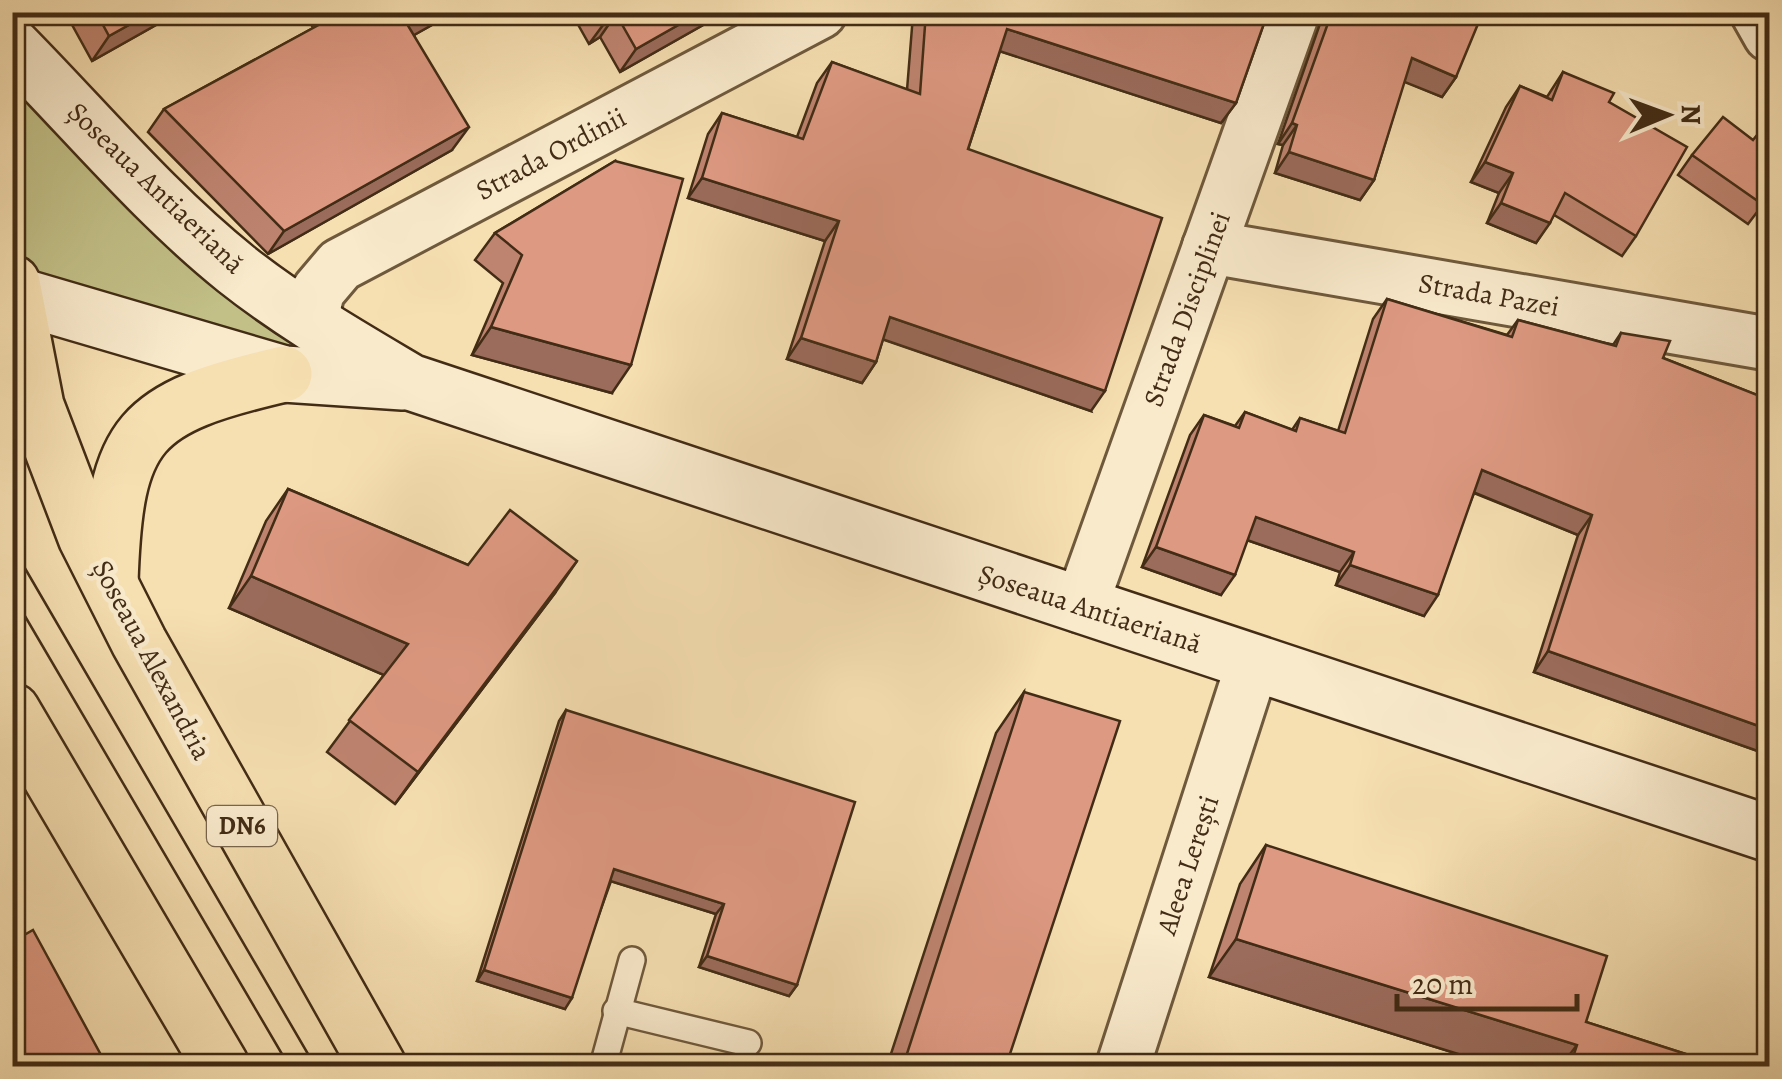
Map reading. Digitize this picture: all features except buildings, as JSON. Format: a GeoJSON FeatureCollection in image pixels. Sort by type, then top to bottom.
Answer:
{"type":"FeatureCollection","features":[{"type":"Feature","properties":{"kind":"main road","name":"Șoseaua Antiaeriană"},"geometry":{"type":"LineString","coordinates":[[12,46],[158,199],[236,269],[310,322],[410,382],[1770,834]]}},
{"type":"Feature","properties":{"kind":"main road","name":"Șoseaua Antiaeriană"},"geometry":{"type":"LineString","coordinates":[[13,290],[284,374],[410,382]]}},
{"type":"Feature","properties":{"kind":"main road","name":"Șoseaua Alexandria"},"geometry":{"type":"LineString","coordinates":[[13,290],[28,370],[50,453],[110,584],[378,1066]]}},
{"type":"Feature","properties":{"kind":"main road"},"geometry":{"type":"LineString","coordinates":[[110,584],[113,510],[119,478],[134,446],[158,421],[186,402],[284,374]]}},
{"type":"Feature","properties":{"kind":"main road"},"geometry":{"type":"LineString","coordinates":[[12,710],[221,1066]]}},
{"type":"Feature","properties":{"kind":"street","name":"Strada Ordinii"},"geometry":{"type":"LineString","coordinates":[[310,322],[318,291],[340,265],[820,12]]}},
{"type":"Feature","properties":{"kind":"street","name":"Strada Disciplinei"},"geometry":{"type":"LineString","coordinates":[[1081,606],[1293,12]]}},
{"type":"Feature","properties":{"kind":"street"},"geometry":{"type":"LineString","coordinates":[[1756,12],[1770,35]]}},
{"type":"Feature","properties":{"kind":"street","name":"Strada Pazei"},"geometry":{"type":"LineString","coordinates":[[1210,247],[1770,344]]}},
{"type":"Feature","properties":{"kind":"street","name":"Aleea Lerești"},"geometry":{"type":"LineString","coordinates":[[1123,1066],[1253,663]]}},
{"type":"Feature","properties":{"kind":"lane"},"geometry":{"type":"LineString","coordinates":[[602,1066],[632,960]]}},
{"type":"Feature","properties":{"kind":"lane"},"geometry":{"type":"LineString","coordinates":[[616,1010],[748,1043]]}},
{"type":"Feature","properties":{"kind":"shaded area"},"geometry":{"type":"Polygon","coordinates":[[[12,46],[410,382],[15,295],[13,369],[12,46]]]}},
{"type":"Feature","properties":{"kind":"tram line"},"geometry":{"type":"LineString","coordinates":[[12,546],[315,1066]]}},
{"type":"Feature","properties":{"kind":"tram line"},"geometry":{"type":"LineString","coordinates":[[12,594],[289,1066]]}}]}
